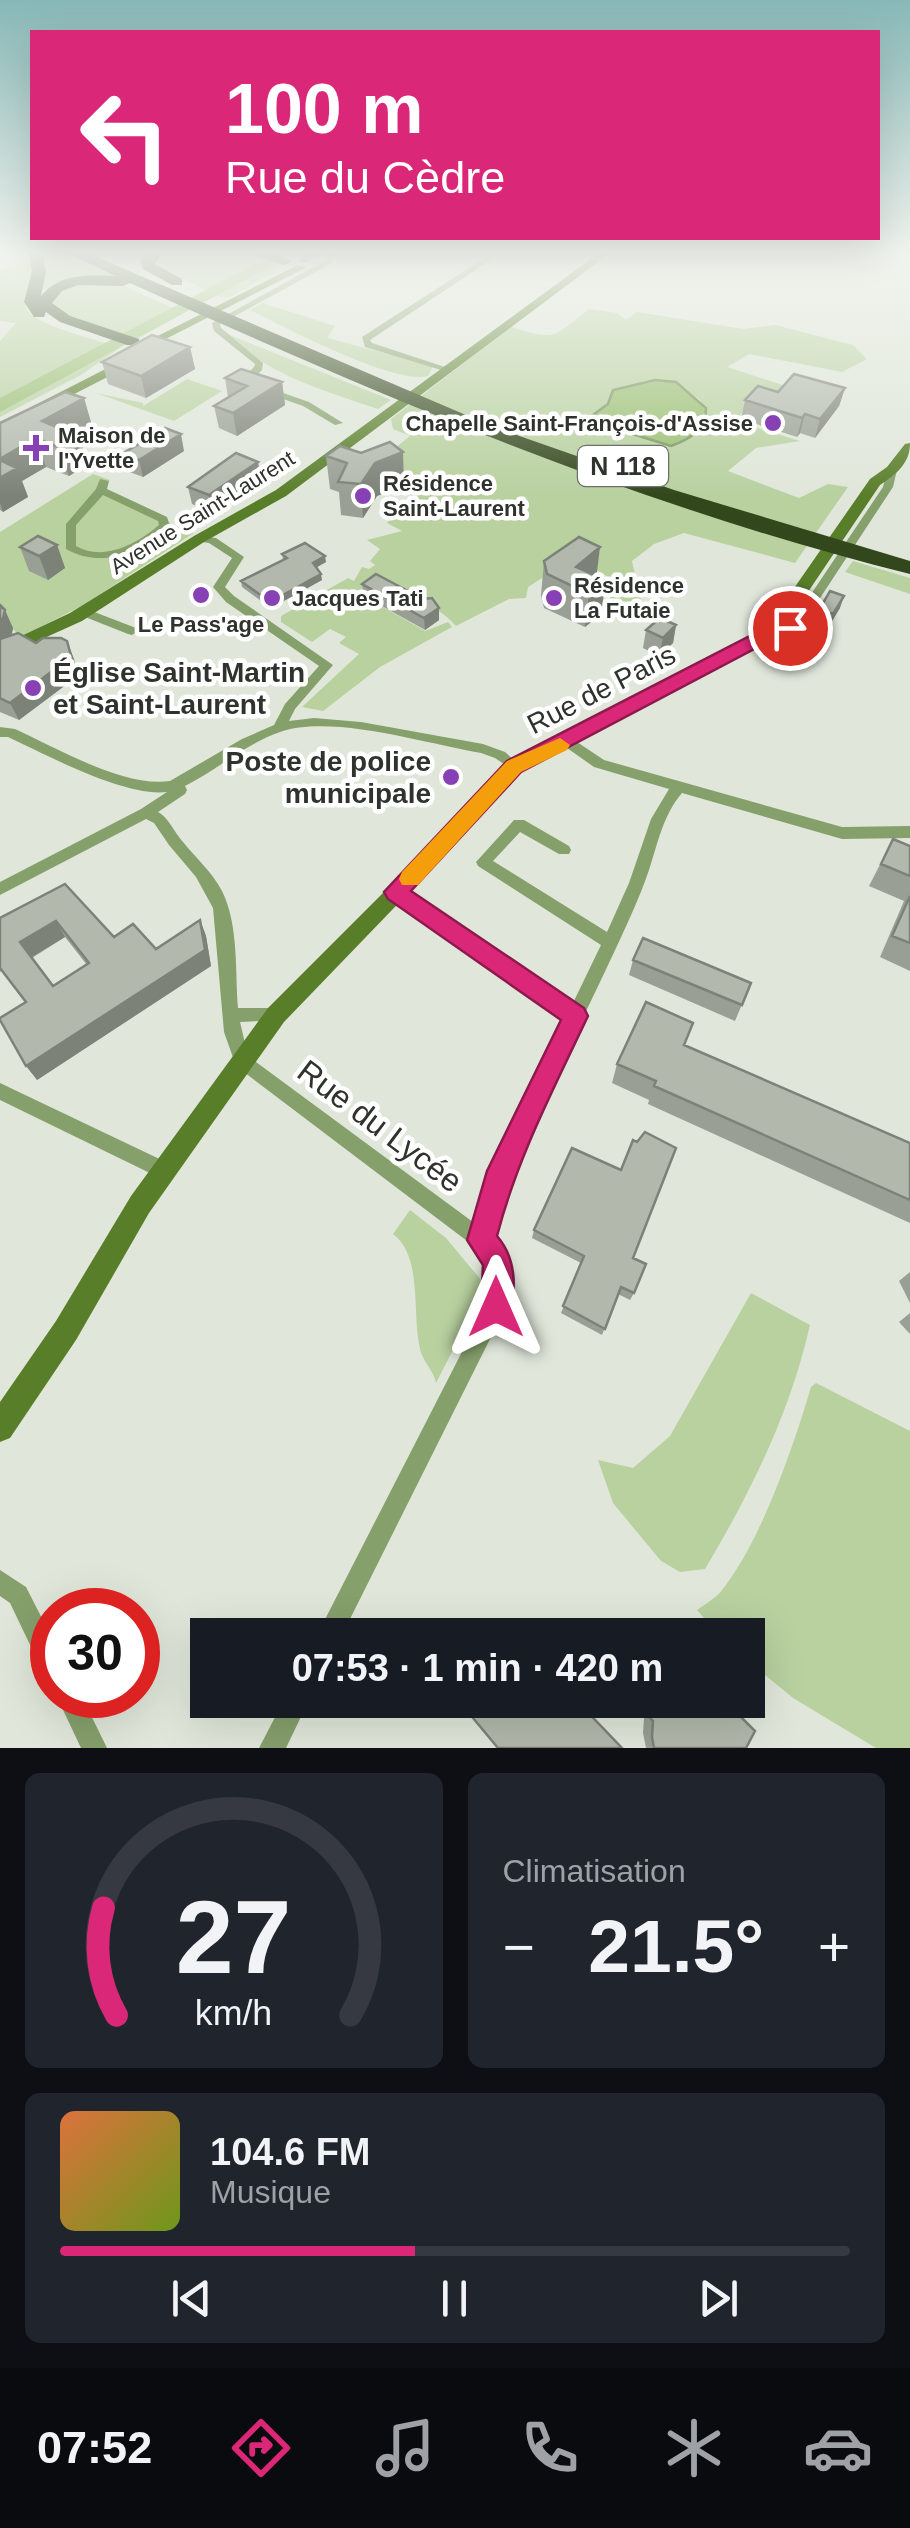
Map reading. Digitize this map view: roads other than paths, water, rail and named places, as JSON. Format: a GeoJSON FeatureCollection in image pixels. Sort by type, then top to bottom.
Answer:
{"type":"FeatureCollection","features":[{"type":"Feature","properties":{"kind":"highway"},"geometry":{"type":"LineString","coordinates":[[93,332],[135,346]]}},
{"type":"Feature","properties":{"kind":"highway"},"geometry":{"type":"LineString","coordinates":[[97,332],[135,346]]}},
{"type":"Feature","properties":{"kind":"highway","name":"N 118"},"geometry":{"type":"LineString","coordinates":[[268,332],[606,474],[868,548],[910,553]]}},
{"type":"Feature","properties":{"kind":"highway","name":"N 118"},"geometry":{"type":"LineString","coordinates":[[868,548],[910,568]]}},
{"type":"Feature","properties":{"kind":"main road"},"geometry":{"type":"LineString","coordinates":[[0,437],[85,385],[135,346],[177,332]]}},
{"type":"Feature","properties":{"kind":"main road","name":"Avenue Saint-Laurent"},"geometry":{"type":"LineString","coordinates":[[0,653],[84,612],[199,539],[281,493],[500,332]]}},
{"type":"Feature","properties":{"kind":"main road"},"geometry":{"type":"LineString","coordinates":[[0,428],[85,385]]}},
{"type":"Feature","properties":{"kind":"main road","name":"Rue de Paris"},"geometry":{"type":"LineString","coordinates":[[514,766],[773,631],[875,482],[892,470],[910,447]]}},
{"type":"Feature","properties":{"kind":"main road"},"geometry":{"type":"LineString","coordinates":[[0,1428],[162,1170],[179,1153],[276,1015],[514,766]]}},
{"type":"Feature","properties":{"kind":"street"},"geometry":{"type":"LineString","coordinates":[[220,332],[250,358],[236,376],[241,385],[306,404],[338,422]]}},
{"type":"Feature","properties":{"kind":"street"},"geometry":{"type":"LineString","coordinates":[[376,332],[365,339],[368,345],[448,371]]}},
{"type":"Feature","properties":{"kind":"street"},"geometry":{"type":"LineString","coordinates":[[102,485],[163,519],[165,526],[137,544],[109,554],[89,557],[73,551],[71,524],[102,485]]}},
{"type":"Feature","properties":{"kind":"street"},"geometry":{"type":"LineString","coordinates":[[199,539],[212,540],[238,557],[219,586],[230,599],[327,665],[290,707],[278,728]]}},
{"type":"Feature","properties":{"kind":"street"},"geometry":{"type":"LineString","coordinates":[[84,612],[132,632]]}},
{"type":"Feature","properties":{"kind":"street","name":"Rue de Paris"},"geometry":{"type":"LineString","coordinates":[[160,805],[278,728],[294,724],[345,724],[483,749],[514,766]]}},
{"type":"Feature","properties":{"kind":"street"},"geometry":{"type":"LineString","coordinates":[[0,732],[10,732],[146,790],[160,805],[218,900],[234,1049],[242,1061]]}},
{"type":"Feature","properties":{"kind":"street"},"geometry":{"type":"LineString","coordinates":[[572,745],[600,764],[842,832],[910,832]]}},
{"type":"Feature","properties":{"kind":"street","name":"Rue de Paris"},"geometry":{"type":"LineString","coordinates":[[160,805],[211,769]]}},
{"type":"Feature","properties":{"kind":"street"},"geometry":{"type":"LineString","coordinates":[[339,1618],[496,1307],[498,1260],[482,1240],[501,1171],[637,882],[668,798],[679,787]]}},
{"type":"Feature","properties":{"kind":"street","name":"Rue de Paris"},"geometry":{"type":"LineString","coordinates":[[146,790],[160,805]]}},
{"type":"Feature","properties":{"kind":"street"},"geometry":{"type":"LineString","coordinates":[[0,889],[160,805]]}},
{"type":"Feature","properties":{"kind":"street"},"geometry":{"type":"LineString","coordinates":[[564,850],[519,824],[483,862],[610,942]]}},
{"type":"Feature","properties":{"kind":"street"},"geometry":{"type":"LineString","coordinates":[[396,892],[575,1016]]}},
{"type":"Feature","properties":{"kind":"street"},"geometry":{"type":"LineString","coordinates":[[233,1015],[276,1015]]}},
{"type":"Feature","properties":{"kind":"street","name":"Rue du Lycée"},"geometry":{"type":"LineString","coordinates":[[242,1061],[482,1240]]}},
{"type":"Feature","properties":{"kind":"street"},"geometry":{"type":"LineString","coordinates":[[0,1091],[162,1170]]}},
{"type":"Feature","properties":{"kind":"street"},"geometry":{"type":"LineString","coordinates":[[0,1582],[18,1595],[30,1619]]}},
{"type":"Feature","properties":{"kind":"street"},"geometry":{"type":"LineString","coordinates":[[79,1718],[94,1748]]}},
{"type":"Feature","properties":{"kind":"street"},"geometry":{"type":"LineString","coordinates":[[272,1748],[287,1718]]}},
{"type":"Feature","properties":{"kind":"waterway"},"geometry":{"type":"LineString","coordinates":[[0,406],[140,332]]}},
{"type":"Feature","properties":{"kind":"place","name":"Chapelle Saint-François-d'Assise"},"geometry":{"type":"Point","coordinates":[773,423]}},
{"type":"Feature","properties":{"kind":"place","name":"Maison de l'Yvette"},"geometry":{"type":"Point","coordinates":[36,448]}},
{"type":"Feature","properties":{"kind":"place","name":"Résidence Saint-Laurent"},"geometry":{"type":"Point","coordinates":[363,496]}},
{"type":"Feature","properties":{"kind":"place","name":"Le Pass'age"},"geometry":{"type":"Point","coordinates":[201,595]}},
{"type":"Feature","properties":{"kind":"place","name":"Jacques Tati"},"geometry":{"type":"Point","coordinates":[272,598]}},
{"type":"Feature","properties":{"kind":"place","name":"Résidence La Futaie"},"geometry":{"type":"Point","coordinates":[554,598]}},
{"type":"Feature","properties":{"kind":"place","name":"Église Saint-Martin et Saint-Laurent"},"geometry":{"type":"Point","coordinates":[33,688]}},
{"type":"Feature","properties":{"kind":"place","name":"Poste de police municipale"},"geometry":{"type":"Point","coordinates":[451,777]}}]}
